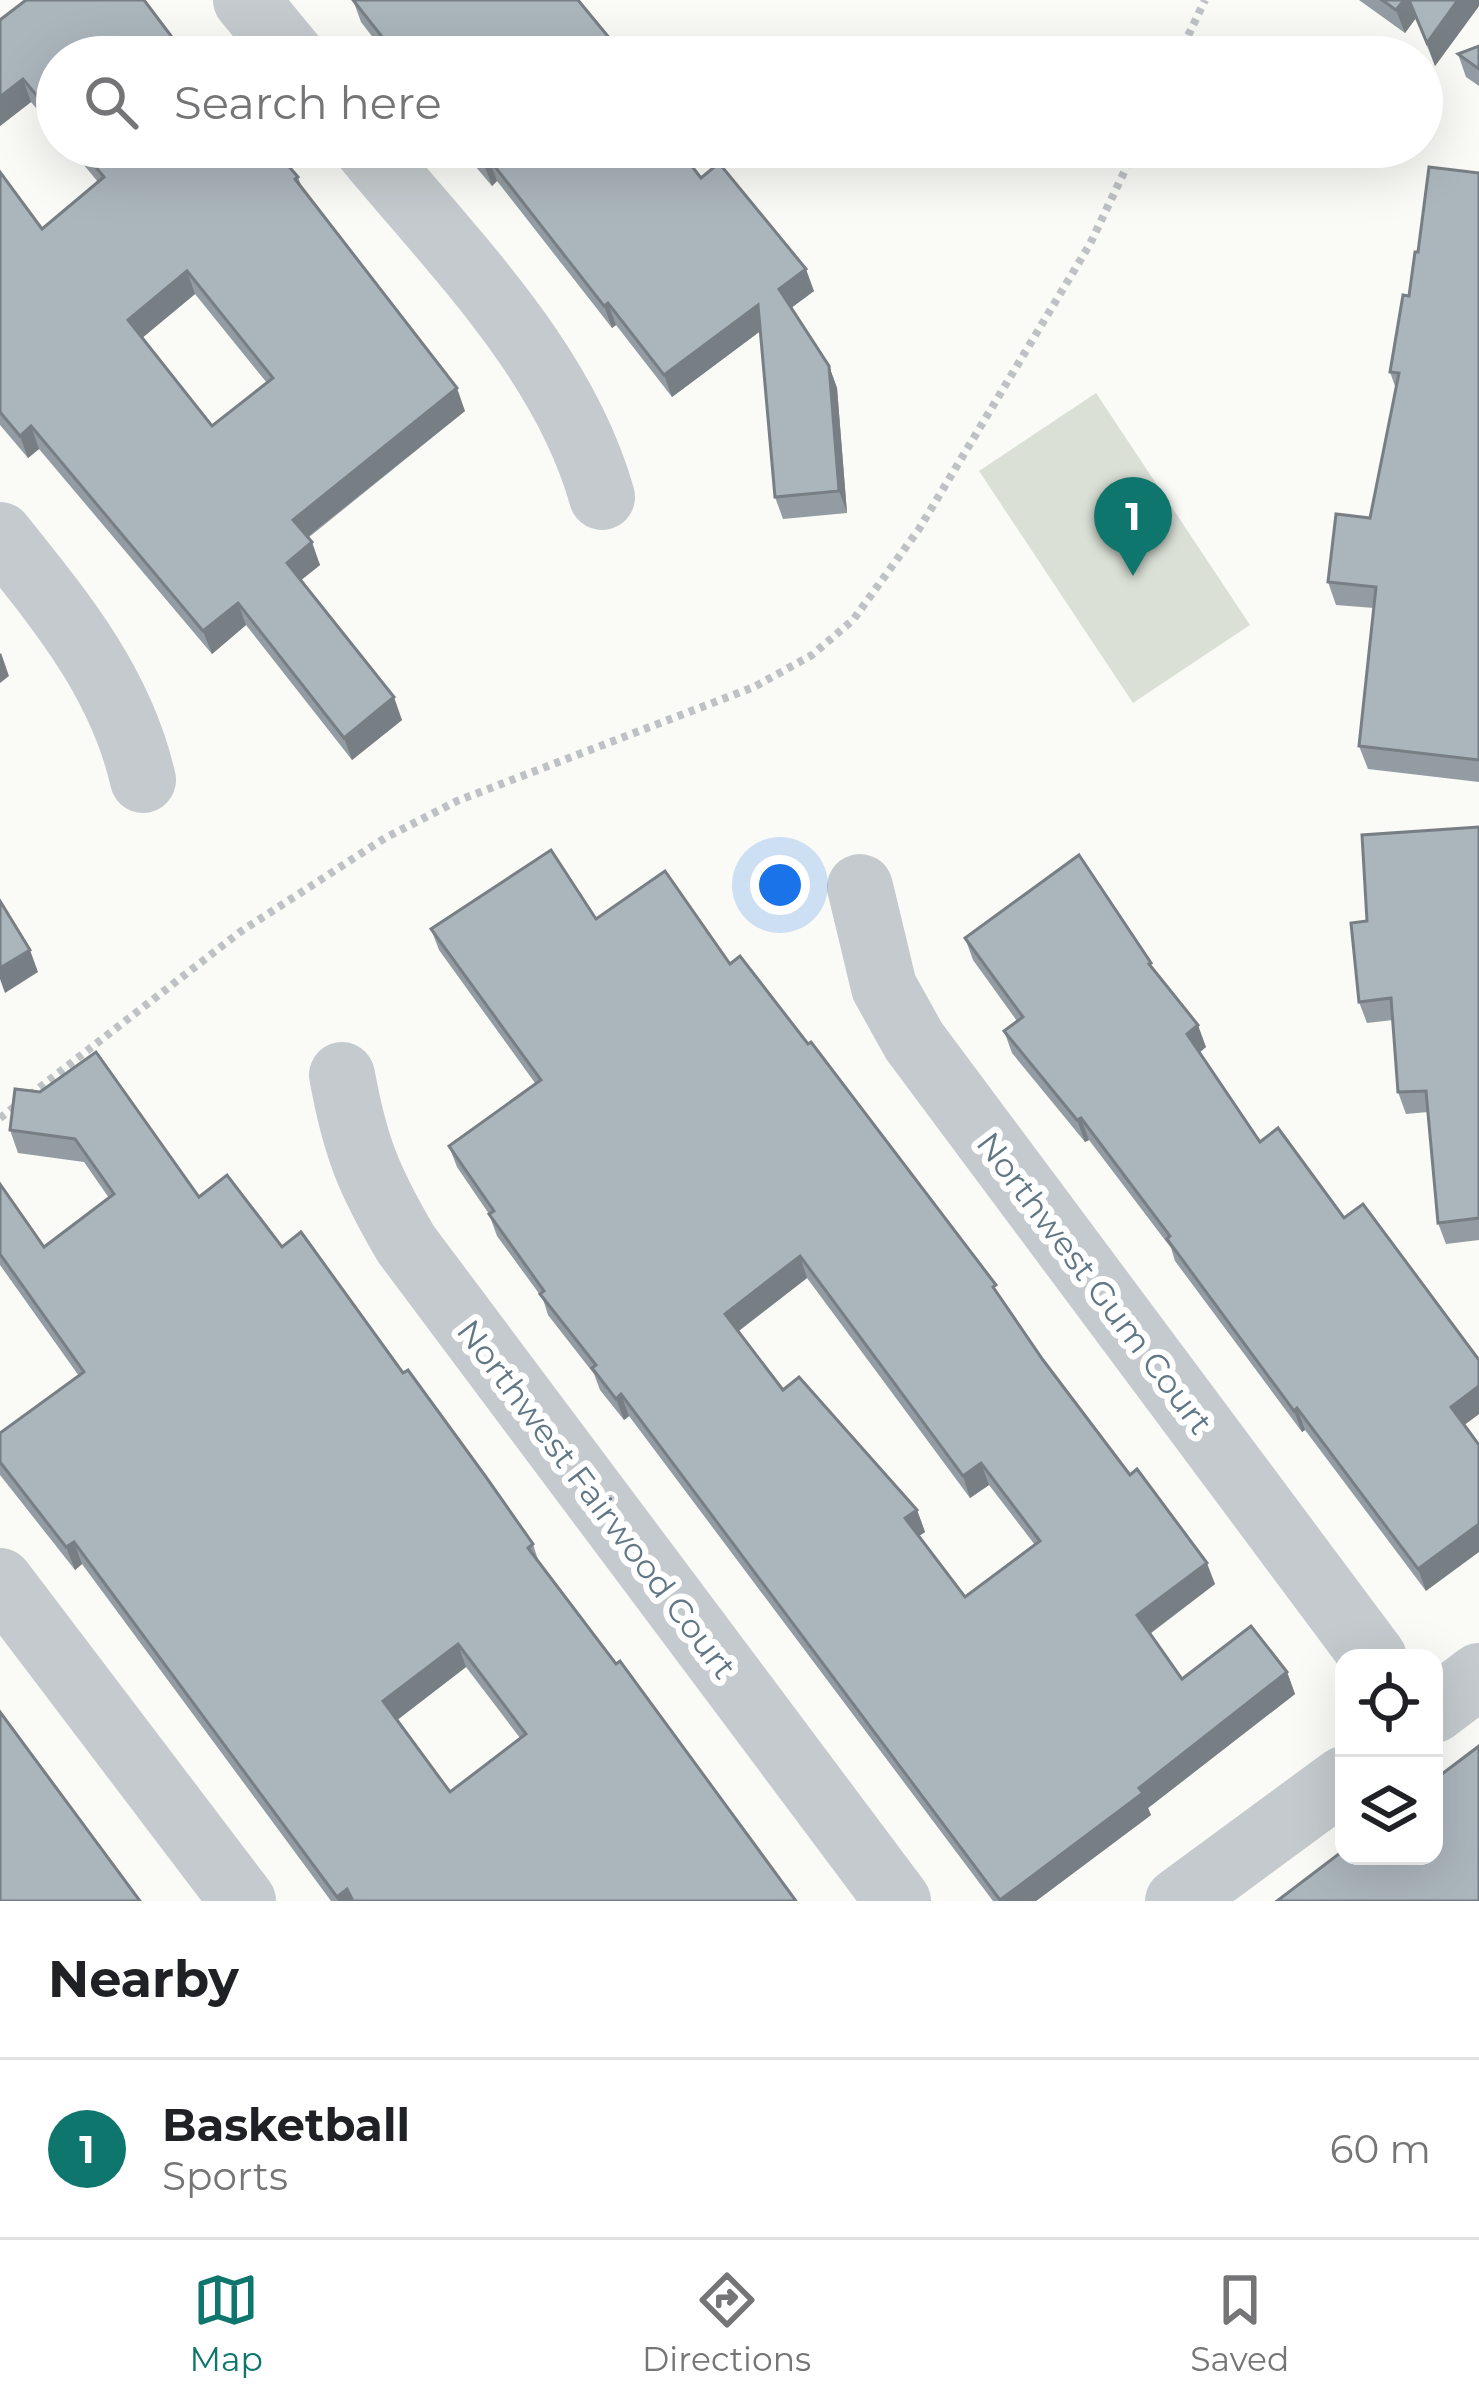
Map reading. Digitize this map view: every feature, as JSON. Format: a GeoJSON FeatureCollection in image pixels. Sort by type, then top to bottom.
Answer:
{"type":"FeatureCollection","features":[{"type":"Feature","properties":{"kind":"lane"},"geometry":{"type":"LineString","coordinates":[[246,0],[275,36]]}},
{"type":"Feature","properties":{"kind":"lane"},"geometry":{"type":"LineString","coordinates":[[383,168],[522,337],[582,440],[602,497]]}},
{"type":"Feature","properties":{"kind":"lane"},"geometry":{"type":"LineString","coordinates":[[0,536],[65,616],[106,678],[133,736],[143,779]]}},
{"type":"Feature","properties":{"kind":"lane","name":"Northwest Gum Court"},"geometry":{"type":"LineString","coordinates":[[860,887],[884,987],[914,1041],[1367,1649]]}},
{"type":"Feature","properties":{"kind":"lane","name":"Northwest Fairwood Court"},"geometry":{"type":"LineString","coordinates":[[342,1075],[369,1181],[406,1244],[898,1901]]}},
{"type":"Feature","properties":{"kind":"lane"},"geometry":{"type":"LineString","coordinates":[[0,1581],[243,1901]]}},
{"type":"Feature","properties":{"kind":"lane"},"geometry":{"type":"LineString","coordinates":[[1443,1703],[1479,1676]]}},
{"type":"Feature","properties":{"kind":"lane"},"geometry":{"type":"LineString","coordinates":[[1178,1901],[1335,1786]]}},
{"type":"Feature","properties":{"kind":"path"},"geometry":{"type":"LineString","coordinates":[[1188,36],[1205,0]]}},
{"type":"Feature","properties":{"kind":"path"},"geometry":{"type":"LineString","coordinates":[[0,1118],[240,932],[385,838],[457,801],[754,687],[812,656],[854,620],[919,529],[1090,244],[1126,168]]}},
{"type":"Feature","properties":{"kind":"shaded area"},"geometry":{"type":"Polygon","coordinates":[[[1096,393],[1250,625],[1133,703],[979,471],[1096,393]]]}},
{"type":"Feature","properties":{"kind":"building"},"geometry":{"type":"Polygon","coordinates":[[[26,0],[144,0],[171,36],[36,36],[36,95],[23,79],[0,97],[0,20],[26,0]]]}},
{"type":"Feature","properties":{"kind":"building"},"geometry":{"type":"Polygon","coordinates":[[[353,0],[578,0],[608,36],[381,36],[353,0]]]}},
{"type":"Feature","properties":{"kind":"building"},"geometry":{"type":"Polygon","coordinates":[[[1382,0],[1404,0],[1396,10],[1382,0]]]}},
{"type":"Feature","properties":{"kind":"building"},"geometry":{"type":"Polygon","coordinates":[[[1409,0],[1458,0],[1432,36],[1424,36],[1409,0]]]}},
{"type":"Feature","properties":{"kind":"building"},"geometry":{"type":"Polygon","coordinates":[[[1479,46],[1479,69],[1458,54],[1479,46]]]}},
{"type":"Feature","properties":{"kind":"building"},"geometry":{"type":"Polygon","coordinates":[[[96,168],[290,168],[457,388],[293,520],[312,542],[287,563],[394,697],[344,738],[238,603],[203,631],[31,426],[20,436],[0,412],[0,172],[42,229],[104,177],[96,168]],[[187,271],[128,320],[212,426],[273,378],[187,271]]]}},
{"type":"Feature","properties":{"kind":"building"},"geometry":{"type":"Polygon","coordinates":[[[496,168],[693,168],[701,178],[713,168],[723,168],[806,269],[779,289],[829,366],[839,491],[775,497],[758,305],[664,375],[608,303],[604,306],[496,168]]]}},
{"type":"Feature","properties":{"kind":"building"},"geometry":{"type":"Polygon","coordinates":[[[1429,168],[1479,173],[1479,760],[1359,746],[1376,587],[1328,582],[1336,514],[1370,518],[1399,373],[1390,372],[1403,295],[1409,296],[1429,168]]]}},
{"type":"Feature","properties":{"kind":"building"},"geometry":{"type":"Polygon","coordinates":[[[1479,827],[1479,1218],[1438,1223],[1426,1091],[1398,1092],[1391,998],[1359,1002],[1351,923],[1367,921],[1362,835],[1479,827]]]}},
{"type":"Feature","properties":{"kind":"building"},"geometry":{"type":"Polygon","coordinates":[[[551,850],[596,919],[665,871],[730,964],[740,956],[811,1042],[996,1285],[993,1287],[1043,1360],[1130,1475],[1137,1469],[1207,1563],[1137,1615],[1182,1679],[1251,1626],[1287,1672],[1139,1788],[1143,1793],[1000,1900],[621,1394],[616,1399],[592,1368],[596,1365],[540,1294],[544,1291],[489,1214],[494,1211],[449,1146],[541,1080],[431,929],[551,850]],[[800,1256],[725,1314],[783,1390],[799,1377],[917,1510],[905,1518],[965,1597],[1040,1541],[981,1463],[963,1476],[800,1256]]]}},
{"type":"Feature","properties":{"kind":"building"},"geometry":{"type":"Polygon","coordinates":[[[1079,855],[1149,964],[1198,1025],[1187,1034],[1260,1142],[1278,1128],[1344,1218],[1363,1204],[1479,1360],[1479,1386],[1451,1407],[1479,1445],[1479,1524],[1418,1569],[1297,1408],[1294,1411],[1081,1118],[1077,1120],[1004,1031],[1023,1017],[965,938],[1079,855]]]}},
{"type":"Feature","properties":{"kind":"building"},"geometry":{"type":"Polygon","coordinates":[[[0,901],[30,950],[0,968],[0,901]]]}},
{"type":"Feature","properties":{"kind":"building"},"geometry":{"type":"Polygon","coordinates":[[[96,1052],[199,1197],[227,1175],[282,1247],[301,1232],[486,1477],[533,1544],[528,1548],[616,1664],[620,1661],[796,1901],[353,1901],[347,1889],[337,1897],[74,1542],[66,1547],[0,1462],[0,1433],[84,1372],[0,1254],[0,1184],[44,1247],[114,1194],[75,1139],[10,1130],[15,1089],[40,1092],[96,1052]],[[458,1644],[383,1701],[450,1792],[526,1734],[458,1644]]]}},
{"type":"Feature","properties":{"kind":"building"},"geometry":{"type":"Polygon","coordinates":[[[0,1712],[140,1901],[0,1901],[0,1712]]]}},
{"type":"Feature","properties":{"kind":"building"},"geometry":{"type":"Polygon","coordinates":[[[1479,1746],[1479,1901],[1277,1901],[1335,1857],[1335,1865],[1443,1865],[1443,1773],[1479,1746]]]}},
{"type":"Feature","properties":{"kind":"place","name":"Basketball"},"geometry":{"type":"Point","coordinates":[1133,576]}}]}
